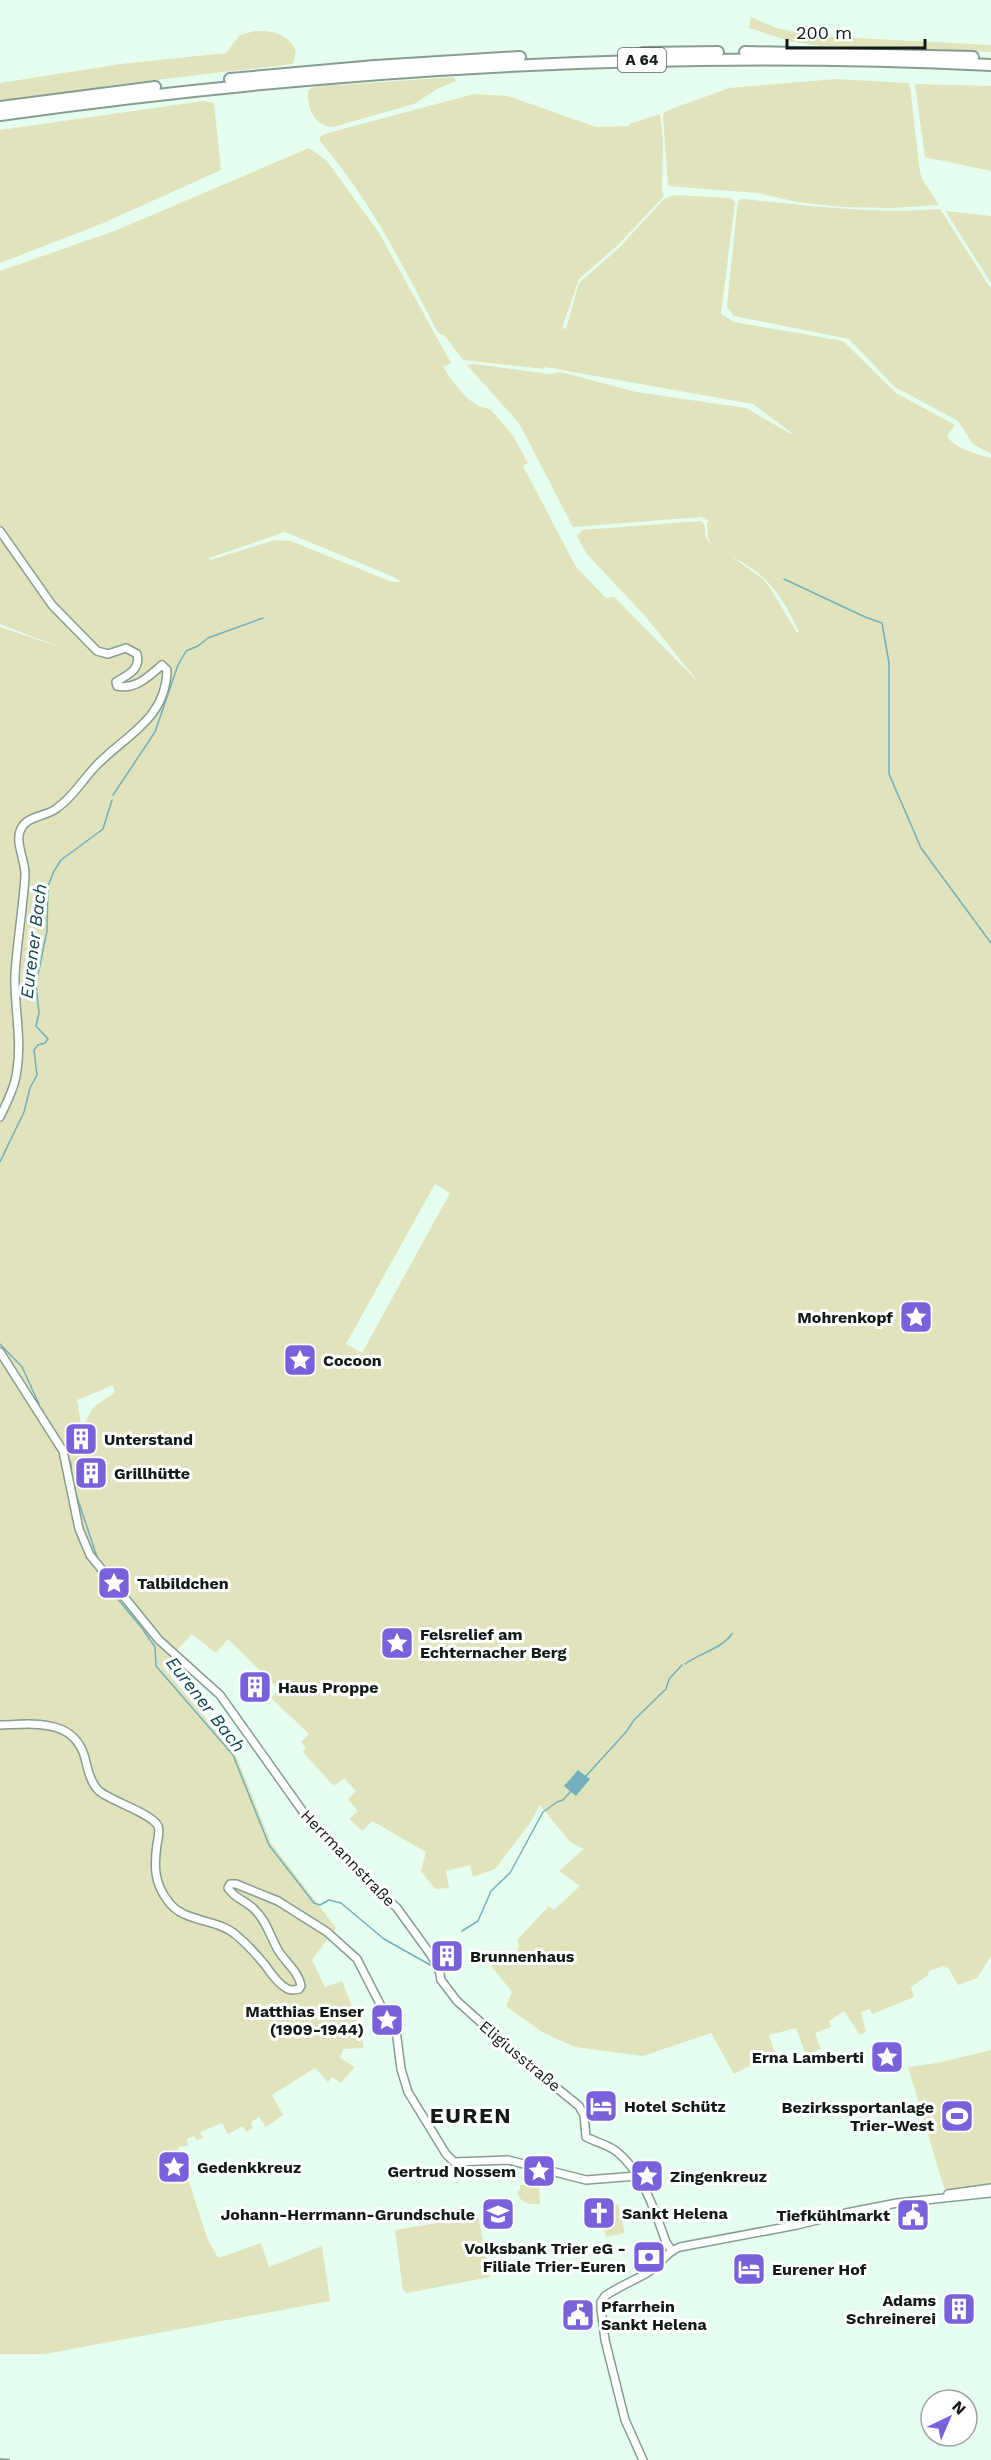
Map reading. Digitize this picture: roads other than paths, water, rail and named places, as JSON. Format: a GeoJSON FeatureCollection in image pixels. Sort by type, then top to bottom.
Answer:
{"type":"FeatureCollection","features":[{"type":"Feature","properties":{"kind":"highway","name":"A 64"},"geometry":{"type":"LineString","coordinates":[[0,107],[101,93],[294,72],[481,59],[689,52],[859,53],[991,58]]}},
{"type":"Feature","properties":{"kind":"highway","name":"A 64"},"geometry":{"type":"LineString","coordinates":[[0,115],[195,89],[341,76],[525,64],[714,59],[991,65]]}},
{"type":"Feature","properties":{"kind":"street"},"geometry":{"type":"LineString","coordinates":[[0,531],[52,605],[97,651],[108,654],[126,648],[137,654],[138,660],[134,671],[116,682],[117,686],[133,685],[145,680],[162,665],[168,670],[160,699],[146,724],[104,758],[79,789],[56,810],[22,825],[20,830],[19,843],[25,874],[15,975],[18,1068],[0,1117]]}},
{"type":"Feature","properties":{"kind":"street","name":"Herrmannstraße"},"geometry":{"type":"LineString","coordinates":[[0,1352],[63,1451],[80,1529],[90,1555],[159,1640],[220,1695],[307,1818],[402,1913],[431,1955],[439,1969],[441,1980]]}},
{"type":"Feature","properties":{"kind":"street"},"geometry":{"type":"LineString","coordinates":[[0,1725],[47,1724],[68,1733],[80,1748],[91,1781],[98,1790],[151,1819],[158,1826],[155,1870],[159,1886],[169,1903],[175,1909],[194,1918],[232,1931],[287,1989],[299,1989],[302,1986],[300,1979],[278,1950],[262,1918],[247,1902],[232,1894],[229,1886],[236,1884],[278,1901],[327,1932],[357,1959],[382,2008],[394,2026],[401,2069],[408,2092],[456,2163],[508,2160],[586,2180],[637,2176],[672,2251]]}},
{"type":"Feature","properties":{"kind":"street","name":"Eligiusstraße"},"geometry":{"type":"LineString","coordinates":[[441,1980],[457,2001],[477,2020],[584,2112],[586,2137],[616,2151],[637,2176]]}},
{"type":"Feature","properties":{"kind":"street"},"geometry":{"type":"LineString","coordinates":[[922,2200],[991,2188]]}},
{"type":"Feature","properties":{"kind":"street"},"geometry":{"type":"LineString","coordinates":[[643,2460],[625,2420],[602,2324],[600,2306],[605,2296],[646,2273],[680,2247],[797,2225],[846,2213],[922,2200],[991,2193]]}},
{"type":"Feature","properties":{"kind":"water"},"geometry":{"type":"Polygon","coordinates":[[[578,1770],[590,1779],[576,1796],[564,1786],[578,1770]]]}},
{"type":"Feature","properties":{"kind":"waterway"},"geometry":{"type":"LineString","coordinates":[[784,579],[882,623],[889,663],[889,774],[921,848],[991,943]]}},
{"type":"Feature","properties":{"kind":"waterway","name":"Eurener Bach"},"geometry":{"type":"LineString","coordinates":[[113,795],[155,732],[178,665],[186,651],[198,646],[208,638],[263,618]]}},
{"type":"Feature","properties":{"kind":"waterway","name":"Eurener Bach"},"geometry":{"type":"LineString","coordinates":[[0,1162],[24,1112],[30,1088],[37,1075],[34,1050],[48,1039],[36,1026],[39,1013],[36,984],[47,931],[48,886],[61,860],[103,829],[112,800]]}},
{"type":"Feature","properties":{"kind":"waterway","name":"Eurener Bach"},"geometry":{"type":"LineString","coordinates":[[0,1344],[22,1367],[39,1404]]}},
{"type":"Feature","properties":{"kind":"waterway","name":"Eurener Bach"},"geometry":{"type":"LineString","coordinates":[[41,1408],[52,1428]]}},
{"type":"Feature","properties":{"kind":"waterway","name":"Eurener Bach"},"geometry":{"type":"LineString","coordinates":[[67,1453],[72,1477]]}},
{"type":"Feature","properties":{"kind":"waterway","name":"Eurener Bach"},"geometry":{"type":"LineString","coordinates":[[73,1485],[98,1560]]}},
{"type":"Feature","properties":{"kind":"waterway","name":"Eurener Bach"},"geometry":{"type":"LineString","coordinates":[[99,1570],[99,1575],[108,1589]]}},
{"type":"Feature","properties":{"kind":"waterway","name":"Eurener Bach"},"geometry":{"type":"LineString","coordinates":[[111,1591],[155,1647],[156,1666],[233,1755],[269,1845],[314,1903],[320,1905],[329,1900],[341,1903],[384,1939],[432,1966]]}},
{"type":"Feature","properties":{"kind":"waterway"},"geometry":{"type":"LineString","coordinates":[[685,1664],[716,1647],[732,1634]]}},
{"type":"Feature","properties":{"kind":"waterway"},"geometry":{"type":"LineString","coordinates":[[586,1776],[634,1720],[666,1689],[669,1679],[682,1665]]}},
{"type":"Feature","properties":{"kind":"waterway"},"geometry":{"type":"LineString","coordinates":[[462,1931],[478,1921],[491,1891],[510,1873],[543,1812],[563,1800],[572,1790]]}},
{"type":"Feature","properties":{"kind":"railway"},"geometry":{"type":"LineString","coordinates":[[0,2459],[17,2460]]}},
{"type":"Feature","properties":{"kind":"place","name":"Mohrenkopf"},"geometry":{"type":"Point","coordinates":[916,1317]}},
{"type":"Feature","properties":{"kind":"place","name":"Cocoon"},"geometry":{"type":"Point","coordinates":[300,1360]}},
{"type":"Feature","properties":{"kind":"place","name":"Unterstand"},"geometry":{"type":"Point","coordinates":[81,1439]}},
{"type":"Feature","properties":{"kind":"place","name":"Grillhütte"},"geometry":{"type":"Point","coordinates":[91,1473]}},
{"type":"Feature","properties":{"kind":"place","name":"Talbildchen"},"geometry":{"type":"Point","coordinates":[114,1583]}},
{"type":"Feature","properties":{"kind":"place","name":"Felsrelief am Echternacher Berg"},"geometry":{"type":"Point","coordinates":[397,1643]}},
{"type":"Feature","properties":{"kind":"place","name":"Haus Proppe"},"geometry":{"type":"Point","coordinates":[255,1687]}},
{"type":"Feature","properties":{"kind":"place","name":"Brunnenhaus"},"geometry":{"type":"Point","coordinates":[447,1956]}},
{"type":"Feature","properties":{"kind":"place","name":"Matthias Enser (1909-1944)"},"geometry":{"type":"Point","coordinates":[387,2020]}},
{"type":"Feature","properties":{"kind":"place","name":"Erna Lamberti"},"geometry":{"type":"Point","coordinates":[887,2057]}},
{"type":"Feature","properties":{"kind":"place","name":"Hotel Schütz"},"geometry":{"type":"Point","coordinates":[601,2106]}},
{"type":"Feature","properties":{"kind":"place","name":"Bezirkssportanlage Trier-West"},"geometry":{"type":"Point","coordinates":[957,2116]}},
{"type":"Feature","properties":{"kind":"place","name":"Gedenkkreuz"},"geometry":{"type":"Point","coordinates":[174,2167]}},
{"type":"Feature","properties":{"kind":"place","name":"Gertrud Nossem"},"geometry":{"type":"Point","coordinates":[539,2171]}},
{"type":"Feature","properties":{"kind":"place","name":"Zingenkreuz"},"geometry":{"type":"Point","coordinates":[647,2176]}},
{"type":"Feature","properties":{"kind":"place","name":"Sankt Helena"},"geometry":{"type":"Point","coordinates":[599,2213]}},
{"type":"Feature","properties":{"kind":"place","name":"Johann-Herrmann-Grundschule"},"geometry":{"type":"Point","coordinates":[498,2214]}},
{"type":"Feature","properties":{"kind":"place","name":"Tiefkühlmarkt"},"geometry":{"type":"Point","coordinates":[913,2215]}},
{"type":"Feature","properties":{"kind":"place","name":"Volksbank Trier eG - Filiale Trier-Euren"},"geometry":{"type":"Point","coordinates":[649,2257]}},
{"type":"Feature","properties":{"kind":"place","name":"Eurener Hof"},"geometry":{"type":"Point","coordinates":[749,2269]}},
{"type":"Feature","properties":{"kind":"place","name":"Adams Schreinerei"},"geometry":{"type":"Point","coordinates":[959,2309]}},
{"type":"Feature","properties":{"kind":"place","name":"Pfarrhein Sankt Helena"},"geometry":{"type":"Point","coordinates":[578,2315]}},
{"type":"Feature","properties":{"kind":"district","name":"EUREN"},"geometry":{"type":"Point","coordinates":[471,2115]}}]}
